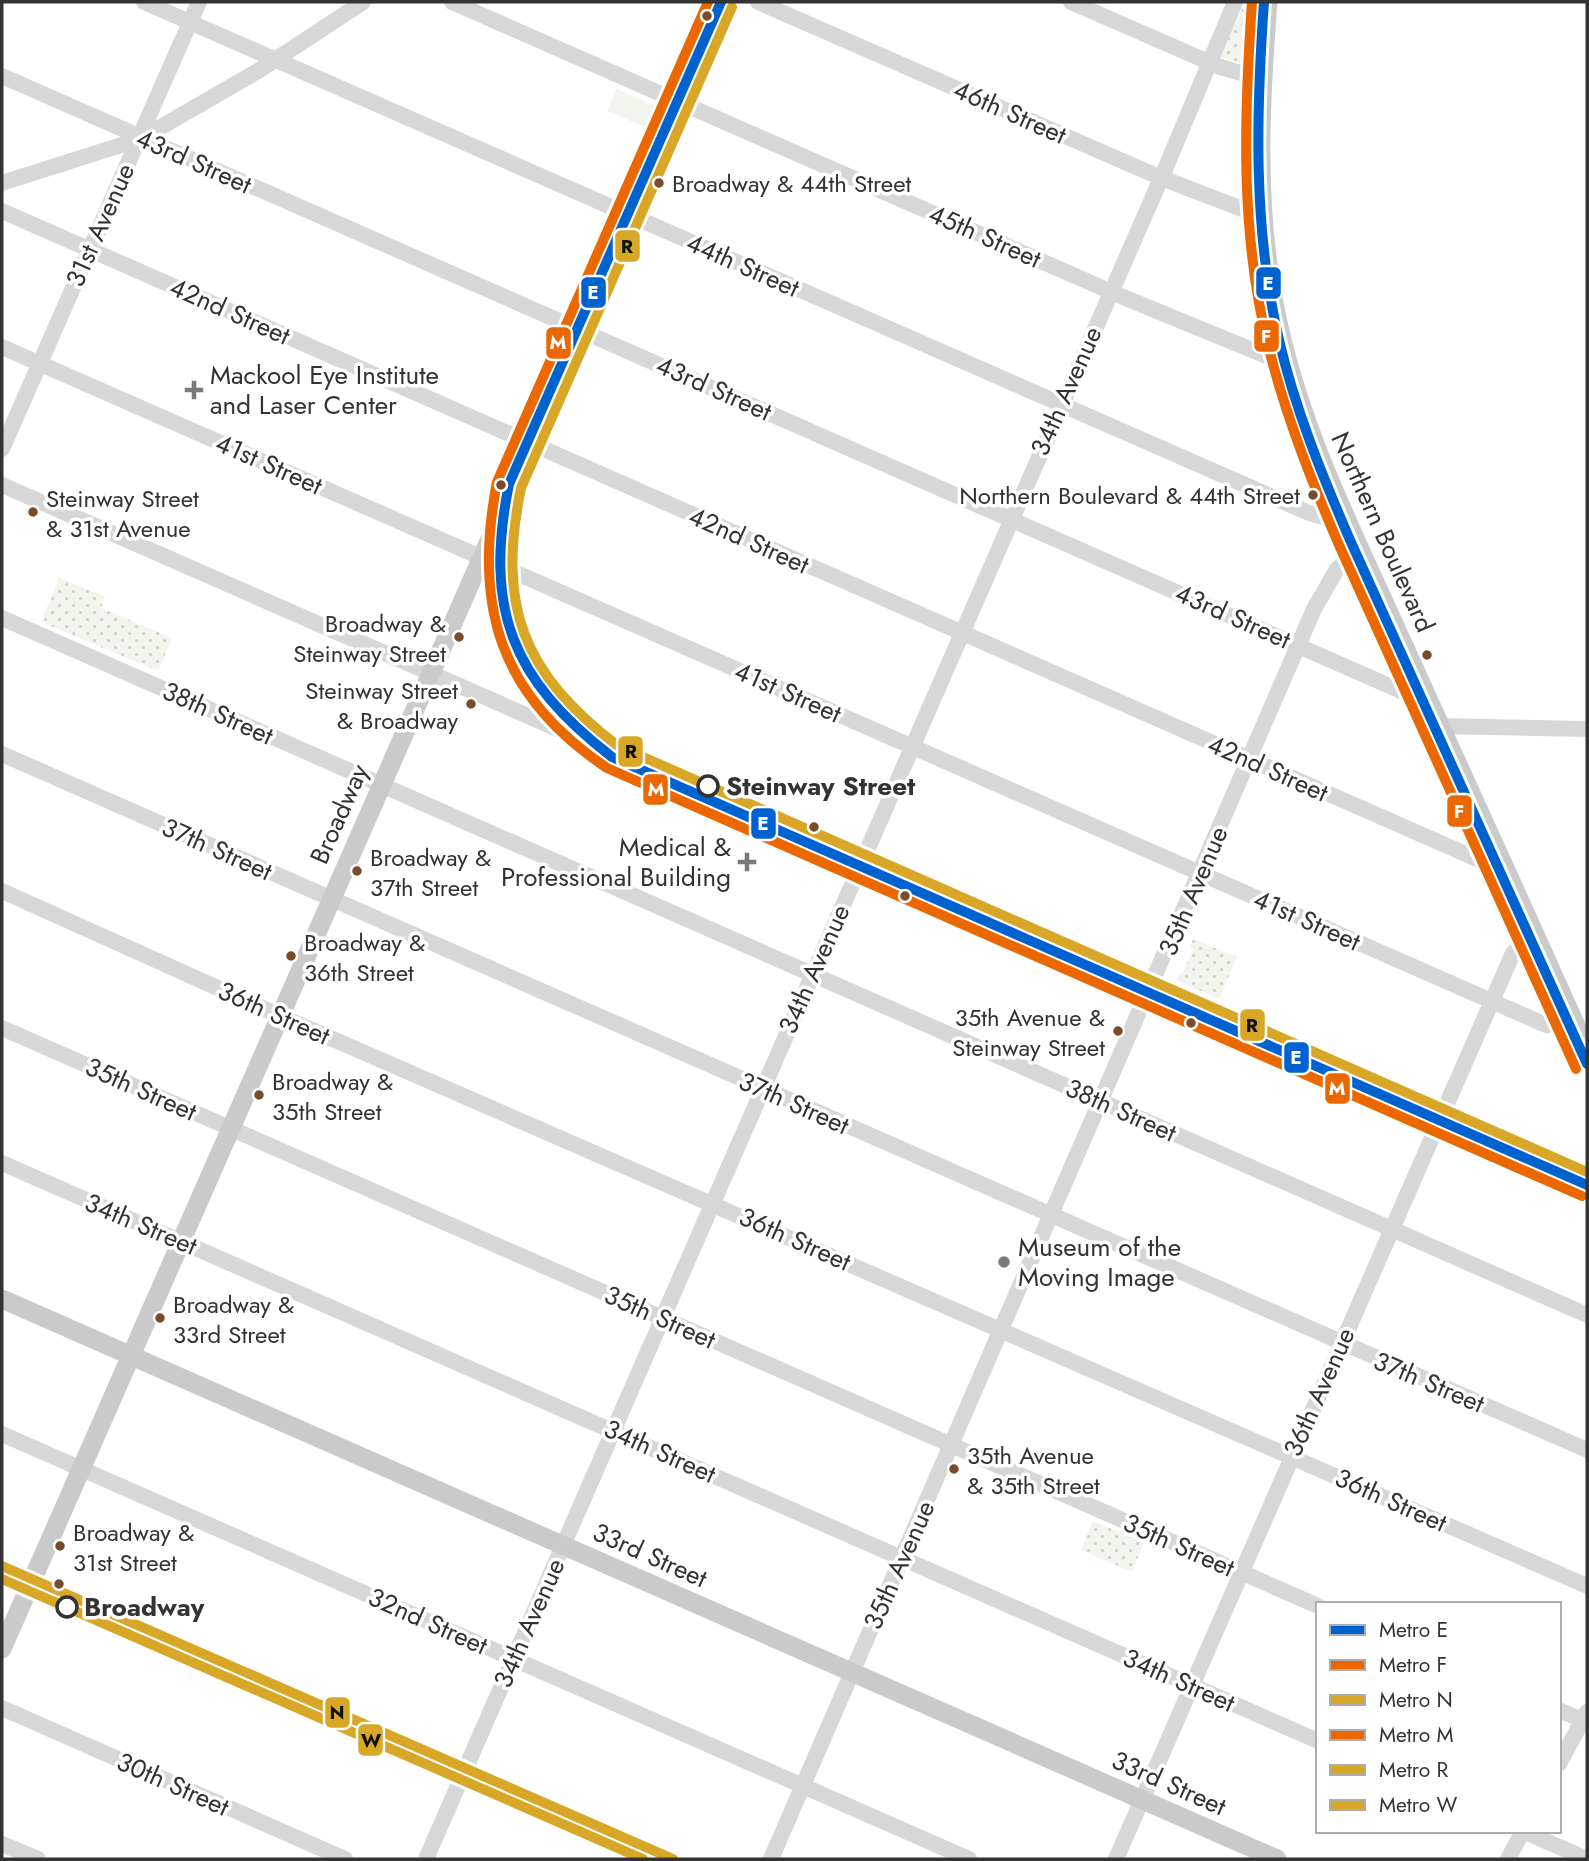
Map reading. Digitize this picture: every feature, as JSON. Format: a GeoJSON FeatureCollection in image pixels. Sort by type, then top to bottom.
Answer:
{"type":"FeatureCollection","features":[{"type":"Feature","properties":{"kind":"main road","name":"Broadway"},"geometry":{"type":"LineString","coordinates":[[2,1649],[726,2]]}},
{"type":"Feature","properties":{"kind":"main road","name":"Northern Boulevard"},"geometry":{"type":"LineString","coordinates":[[1268,2],[1260,142],[1263,217],[1274,303],[1289,365],[1315,446],[1343,511],[1587,1050]]}},
{"type":"Feature","properties":{"kind":"main road","name":"33rd Street"},"geometry":{"type":"LineString","coordinates":[[2,1298],[1277,1859]]}},
{"type":"Feature","properties":{"kind":"main road"},"geometry":{"type":"LineString","coordinates":[[2,1570],[660,1859]]}},
{"type":"Feature","properties":{"kind":"street","name":"44th Street"},"geometry":{"type":"LineString","coordinates":[[144,2],[1309,513],[1323,517],[1343,511]]}},
{"type":"Feature","properties":{"kind":"street","name":"31st Avenue"},"geometry":{"type":"LineString","coordinates":[[2,449],[199,2]]}},
{"type":"Feature","properties":{"kind":"street"},"geometry":{"type":"LineString","coordinates":[[2,183],[140,139],[274,61],[363,2]]}},
{"type":"Feature","properties":{"kind":"street","name":"45th Street"},"geometry":{"type":"LineString","coordinates":[[452,2],[1110,291],[1289,365]]}},
{"type":"Feature","properties":{"kind":"street","name":"46th Street"},"geometry":{"type":"LineString","coordinates":[[758,2],[1159,177],[1241,211],[1263,217]]}},
{"type":"Feature","properties":{"kind":"street"},"geometry":{"type":"LineString","coordinates":[[1071,2],[1209,62],[1262,79]]}},
{"type":"Feature","properties":{"kind":"street","name":"34th Avenue"},"geometry":{"type":"LineString","coordinates":[[426,1859],[1235,2]]}},
{"type":"Feature","properties":{"kind":"street","name":"43rd Street"},"geometry":{"type":"LineString","coordinates":[[2,76],[140,139],[582,330],[1401,691],[1427,695]]}},
{"type":"Feature","properties":{"kind":"street","name":"42nd Street"},"geometry":{"type":"LineString","coordinates":[[2,211],[1477,859],[1499,856]]}},
{"type":"Feature","properties":{"kind":"street","name":"41st Street"},"geometry":{"type":"LineString","coordinates":[[2,347],[1546,1026],[1576,1026]]}},
{"type":"Feature","properties":{"kind":"street"},"geometry":{"type":"LineString","coordinates":[[2,485],[1587,1181]]}},
{"type":"Feature","properties":{"kind":"street","name":"35th Avenue"},"geometry":{"type":"LineString","coordinates":[[771,1859],[1314,609],[1342,562],[1361,550]]}},
{"type":"Feature","properties":{"kind":"street","name":"38th Street"},"geometry":{"type":"LineString","coordinates":[[2,618],[1587,1315]]}},
{"type":"Feature","properties":{"kind":"street"},"geometry":{"type":"LineString","coordinates":[[1441,726],[1587,729]]}},
{"type":"Feature","properties":{"kind":"street","name":"37th Street"},"geometry":{"type":"LineString","coordinates":[[2,754],[1587,1450]]}},
{"type":"Feature","properties":{"kind":"street","name":"36th Street"},"geometry":{"type":"LineString","coordinates":[[2,891],[280,1016],[712,1202],[1587,1586]]}},
{"type":"Feature","properties":{"kind":"street","name":"36th Avenue"},"geometry":{"type":"LineString","coordinates":[[1116,1859],[1390,1228],[1513,953],[1535,934]]}},
{"type":"Feature","properties":{"kind":"street","name":"35th Street"},"geometry":{"type":"LineString","coordinates":[[2,1028],[1316,1605]]}},
{"type":"Feature","properties":{"kind":"street","name":"34th Street"},"geometry":{"type":"LineString","coordinates":[[2,1163],[1316,1740]]}},
{"type":"Feature","properties":{"kind":"street","name":"32nd Street"},"geometry":{"type":"LineString","coordinates":[[2,1434],[969,1859]]}},
{"type":"Feature","properties":{"kind":"street","name":"30th Street"},"geometry":{"type":"LineString","coordinates":[[2,1708],[345,1859]]}},
{"type":"Feature","properties":{"kind":"street"},"geometry":{"type":"LineString","coordinates":[[1561,1711],[1586,1718],[1561,1761]]}},
{"type":"Feature","properties":{"kind":"street"},"geometry":{"type":"LineString","coordinates":[[1508,1859],[1522,1833]]}},
{"type":"Feature","properties":{"kind":"street"},"geometry":{"type":"LineString","coordinates":[[1528,1833],[1587,1859]]}},
{"type":"Feature","properties":{"kind":"street"},"geometry":{"type":"LineString","coordinates":[[2,1844],[38,1859]]}},
{"type":"Feature","properties":{"kind":"shaded area"},"geometry":{"type":"Polygon","coordinates":[[[1245,2],[1244,64],[1218,57],[1245,2]]]}},
{"type":"Feature","properties":{"kind":"shaded area"},"geometry":{"type":"Polygon","coordinates":[[[617,89],[659,108],[650,129],[607,111],[617,89]]]}},
{"type":"Feature","properties":{"kind":"shaded area"},"geometry":{"type":"Polygon","coordinates":[[[59,578],[105,596],[101,608],[172,638],[158,671],[41,622],[59,578]]]}},
{"type":"Feature","properties":{"kind":"shaded area"},"geometry":{"type":"Polygon","coordinates":[[[1193,939],[1237,957],[1219,999],[1176,980],[1179,974],[1182,974],[1193,950],[1190,947],[1193,939]]]}},
{"type":"Feature","properties":{"kind":"shaded area"},"geometry":{"type":"Polygon","coordinates":[[[1093,1521],[1144,1543],[1132,1572],[1081,1550],[1093,1521]]]}},
{"type":"Feature","properties":{"kind":"railway"},"geometry":{"type":"LineString","coordinates":[[2,1573],[657,1859]]}},
{"type":"Feature","properties":{"kind":"metro line","name":"M"},"geometry":{"type":"LineString","coordinates":[[708,2],[497,482],[490,527],[489,568],[493,608],[503,644],[518,678],[541,710],[570,740],[607,768],[1582,1196]]}},
{"type":"Feature","properties":{"kind":"metro line","name":"E"},"geometry":{"type":"LineString","coordinates":[[721,2],[509,484],[502,528],[500,568],[504,605],[513,638],[528,669],[550,699],[612,757],[1587,1185]]}},
{"type":"Feature","properties":{"kind":"metro line","name":"F"},"geometry":{"type":"LineString","coordinates":[[1252,2],[1246,131],[1249,217],[1259,303],[1282,396],[1339,545],[1576,1069]]}},
{"type":"Feature","properties":{"kind":"metro line","name":"E"},"geometry":{"type":"LineString","coordinates":[[1264,2],[1258,129],[1261,214],[1271,298],[1293,391],[1319,466],[1350,540],[1587,1064]]}},
{"type":"Feature","properties":{"kind":"metro line","name":"R"},"geometry":{"type":"LineString","coordinates":[[732,7],[521,488],[514,530],[516,602],[524,634],[539,663],[559,691],[585,719],[618,746],[1587,1172]]}},
{"type":"Feature","properties":{"kind":"metro line","name":"N"},"geometry":{"type":"LineString","coordinates":[[2,1566],[673,1859]]}},
{"type":"Feature","properties":{"kind":"metro line","name":"W"},"geometry":{"type":"LineString","coordinates":[[2,1579],[643,1859]]}},
{"type":"Feature","properties":{"kind":"place","name":"Broadway & 44th Street"},"geometry":{"type":"Point","coordinates":[659,183]}},
{"type":"Feature","properties":{"kind":"place","name":"Mackool Eye Institute and Laser Center"},"geometry":{"type":"Point","coordinates":[194,390]}},
{"type":"Feature","properties":{"kind":"place","name":"Northern Boulevard & 44th Street"},"geometry":{"type":"Point","coordinates":[1313,495]}},
{"type":"Feature","properties":{"kind":"place","name":"Steinway Street & 31st Avenue"},"geometry":{"type":"Point","coordinates":[33,512]}},
{"type":"Feature","properties":{"kind":"place","name":"Broadway & Steinway Street"},"geometry":{"type":"Point","coordinates":[459,637]}},
{"type":"Feature","properties":{"kind":"place","name":"Steinway Street & Broadway"},"geometry":{"type":"Point","coordinates":[471,704]}},
{"type":"Feature","properties":{"kind":"place","name":"Steinway Street"},"geometry":{"type":"Point","coordinates":[708,786]}},
{"type":"Feature","properties":{"kind":"place","name":"Medical & Professional Building"},"geometry":{"type":"Point","coordinates":[747,862]}},
{"type":"Feature","properties":{"kind":"place","name":"Broadway & 37th Street"},"geometry":{"type":"Point","coordinates":[357,871]}},
{"type":"Feature","properties":{"kind":"place","name":"Broadway & 36th Street"},"geometry":{"type":"Point","coordinates":[291,956]}},
{"type":"Feature","properties":{"kind":"place","name":"35th Avenue & Steinway Street"},"geometry":{"type":"Point","coordinates":[1118,1031]}},
{"type":"Feature","properties":{"kind":"place","name":"Broadway & 35th Street"},"geometry":{"type":"Point","coordinates":[259,1095]}},
{"type":"Feature","properties":{"kind":"place","name":"Museum of the Moving Image"},"geometry":{"type":"Point","coordinates":[1004,1262]}},
{"type":"Feature","properties":{"kind":"place","name":"Broadway & 33rd Street"},"geometry":{"type":"Point","coordinates":[160,1318]}},
{"type":"Feature","properties":{"kind":"place","name":"35th Avenue & 35th Street"},"geometry":{"type":"Point","coordinates":[954,1469]}},
{"type":"Feature","properties":{"kind":"place","name":"Broadway & 31st Street"},"geometry":{"type":"Point","coordinates":[60,1546]}},
{"type":"Feature","properties":{"kind":"place","name":"Broadway"},"geometry":{"type":"Point","coordinates":[67,1607]}}]}
